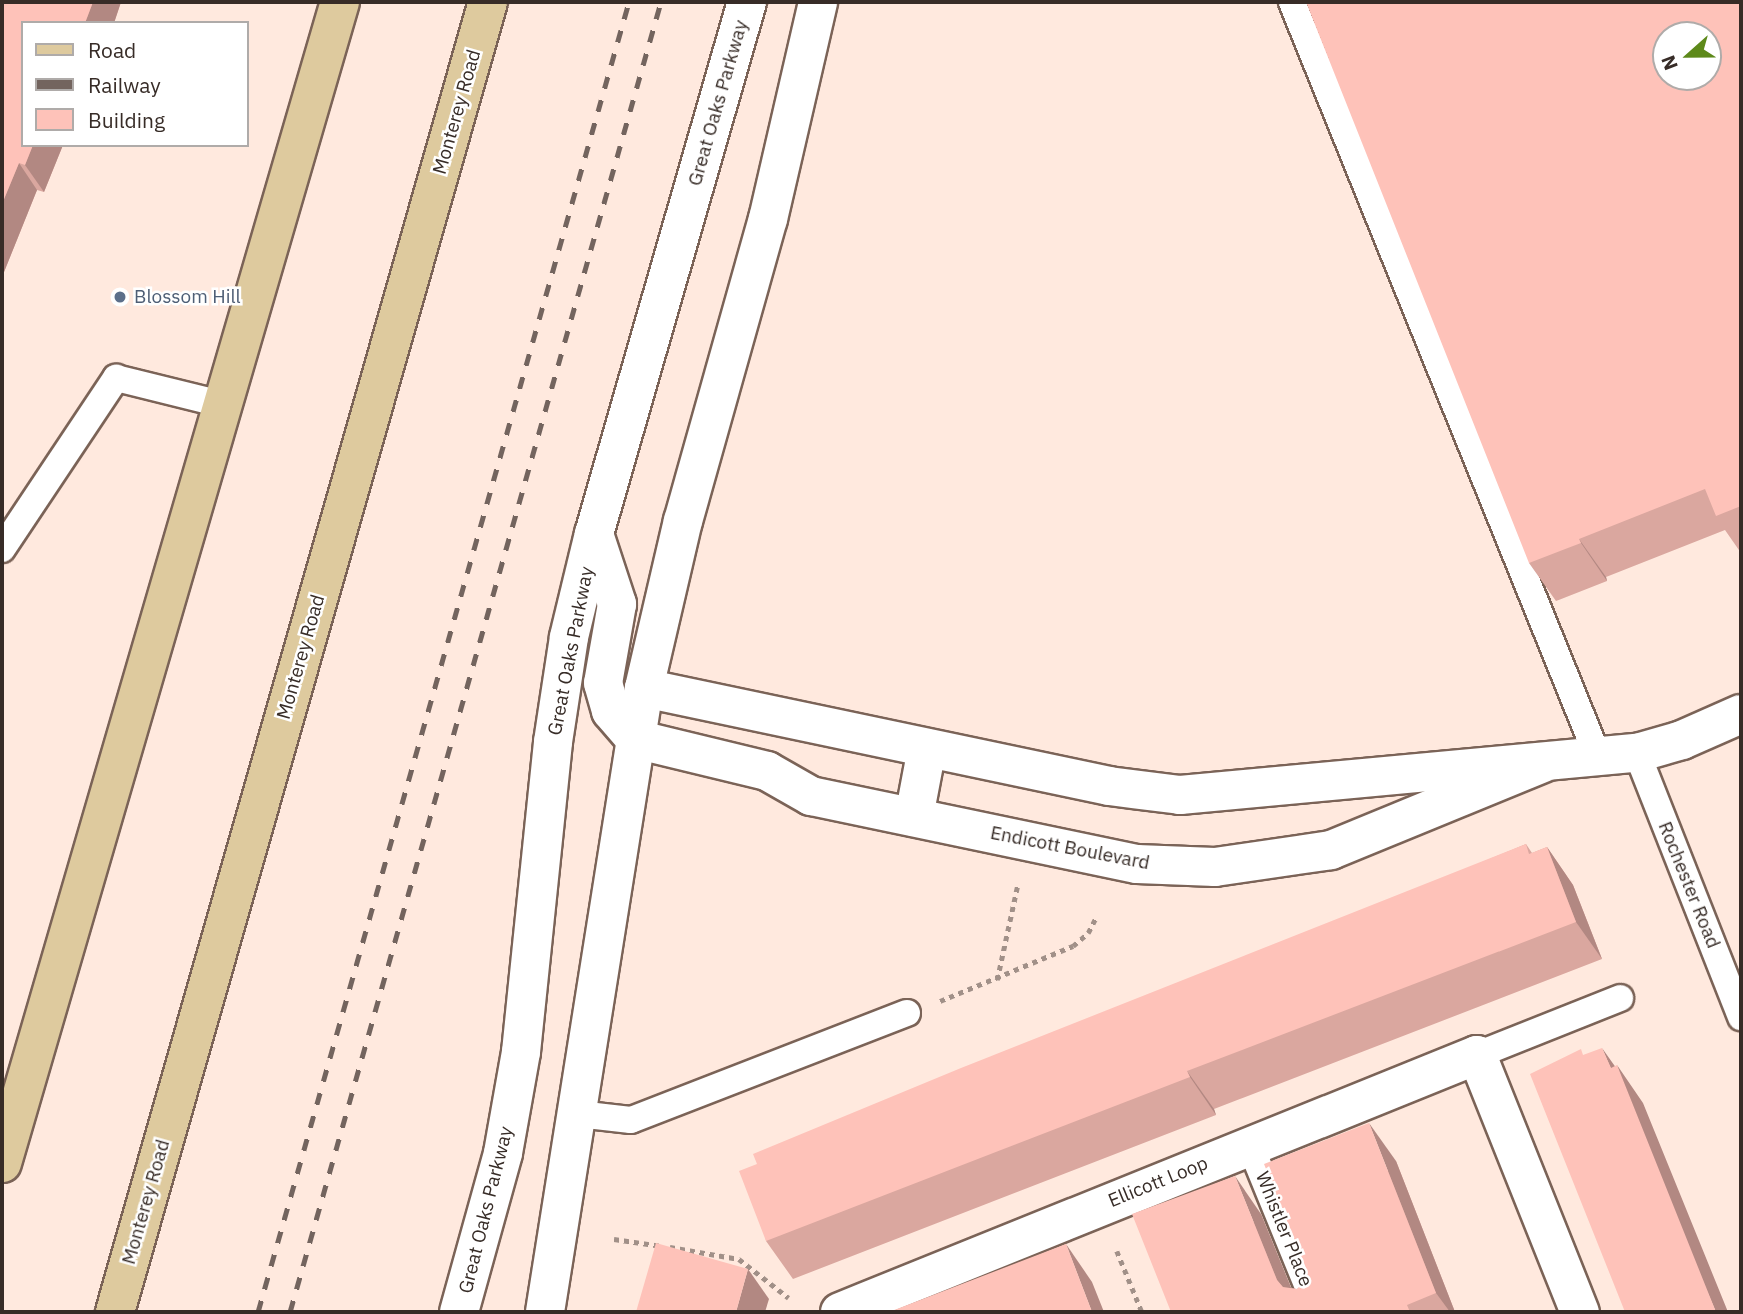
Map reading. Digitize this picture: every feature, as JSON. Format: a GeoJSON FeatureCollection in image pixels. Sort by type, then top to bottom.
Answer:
{"type":"FeatureCollection","features":[{"type":"Feature","properties":{"kind":"main road"},"geometry":{"type":"LineString","coordinates":[[2,1163],[225,405],[340,2]]}},
{"type":"Feature","properties":{"kind":"main road","name":"Monterey Road"},"geometry":{"type":"LineString","coordinates":[[115,1312],[488,2]]}},
{"type":"Feature","properties":{"kind":"street","name":"Great Oaks Parkway"},"geometry":{"type":"LineString","coordinates":[[459,1312],[503,1153],[521,1052],[553,743],[569,637],[594,534],[747,2]]}},
{"type":"Feature","properties":{"kind":"street"},"geometry":{"type":"LineString","coordinates":[[545,1312],[643,688],[683,521],[768,219],[818,2]]}},
{"type":"Feature","properties":{"kind":"street"},"geometry":{"type":"LineString","coordinates":[[594,534],[617,604],[603,683],[611,711],[635,740]]}},
{"type":"Feature","properties":{"kind":"street","name":"Endicott Boulevard"},"geometry":{"type":"LineString","coordinates":[[643,688],[1109,786],[1180,795],[1637,753],[1682,740],[1741,714]]}},
{"type":"Feature","properties":{"kind":"street","name":"Endicott Boulevard"},"geometry":{"type":"LineString","coordinates":[[635,740],[767,771],[811,796],[1137,864],[1215,867],[1302,857],[1331,850],[1543,763]]}},
{"type":"Feature","properties":{"kind":"street"},"geometry":{"type":"LineString","coordinates":[[914,817],[928,748]]}},
{"type":"Feature","properties":{"kind":"street"},"geometry":{"type":"LineString","coordinates":[[1477,1055],[1580,1312]]}},
{"type":"Feature","properties":{"kind":"street","name":"Ellicott Loop"},"geometry":{"type":"LineString","coordinates":[[840,1312],[953,1278],[1250,1145],[1477,1055]]}},
{"type":"Feature","properties":{"kind":"lane"},"geometry":{"type":"LineString","coordinates":[[1292,2],[1598,757]]}},
{"type":"Feature","properties":{"kind":"lane"},"geometry":{"type":"LineString","coordinates":[[2,549],[116,378],[225,405]]}},
{"type":"Feature","properties":{"kind":"lane","name":"Rochester Road"},"geometry":{"type":"LineString","coordinates":[[1637,753],[1741,1017]]}},
{"type":"Feature","properties":{"kind":"lane","name":"Ellicott Loop"},"geometry":{"type":"LineString","coordinates":[[1477,1055],[1620,999]]}},
{"type":"Feature","properties":{"kind":"lane"},"geometry":{"type":"LineString","coordinates":[[578,1114],[631,1120],[907,1013]]}},
{"type":"Feature","properties":{"kind":"lane","name":"Whistler Place"},"geometry":{"type":"LineString","coordinates":[[1250,1145],[1318,1312]]}},
{"type":"Feature","properties":{"kind":"path"},"geometry":{"type":"LineString","coordinates":[[997,980],[1028,841]]}},
{"type":"Feature","properties":{"kind":"path"},"geometry":{"type":"LineString","coordinates":[[907,1013],[997,980],[1073,946],[1088,933],[1096,917]]}},
{"type":"Feature","properties":{"kind":"path"},"geometry":{"type":"LineString","coordinates":[[614,1239],[739,1259],[789,1298]]}},
{"type":"Feature","properties":{"kind":"path"},"geometry":{"type":"LineString","coordinates":[[1117,1251],[1142,1312]]}},
{"type":"Feature","properties":{"kind":"building"},"geometry":{"type":"Polygon","coordinates":[[[2,2],[93,2],[86,21],[21,21],[21,147],[32,147],[25,165],[19,163],[2,204],[2,2]]]}},
{"type":"Feature","properties":{"kind":"building"},"geometry":{"type":"Polygon","coordinates":[[[1306,2],[1741,2],[1741,506],[1716,516],[1705,489],[1579,539],[1581,543],[1529,563],[1306,2]]]}},
{"type":"Feature","properties":{"kind":"building"},"geometry":{"type":"Polygon","coordinates":[[[1526,844],[1529,854],[1547,847],[1576,922],[1187,1071],[1190,1077],[766,1241],[739,1171],[757,1164],[753,1154],[961,1068],[1526,844]]]}},
{"type":"Feature","properties":{"kind":"building"},"geometry":{"type":"Polygon","coordinates":[[[1602,1048],[1611,1068],[1617,1065],[1716,1312],[1625,1312],[1530,1074],[1581,1049],[1583,1055],[1602,1048]]]}},
{"type":"Feature","properties":{"kind":"building"},"geometry":{"type":"Polygon","coordinates":[[[1369,1123],[1436,1293],[1407,1305],[1410,1312],[1171,1312],[1132,1214],[1235,1176],[1277,1280],[1283,1287],[1297,1289],[1304,1283],[1306,1268],[1264,1164],[1369,1123]]]}},
{"type":"Feature","properties":{"kind":"building"},"geometry":{"type":"Polygon","coordinates":[[[656,1243],[748,1269],[736,1312],[636,1312],[656,1243]]]}},
{"type":"Feature","properties":{"kind":"building"},"geometry":{"type":"Polygon","coordinates":[[[1066,1244],[1092,1312],[889,1312],[1066,1244]]]}},
{"type":"Feature","properties":{"kind":"railway"},"geometry":{"type":"LineString","coordinates":[[258,1312],[629,2]]}},
{"type":"Feature","properties":{"kind":"railway"},"geometry":{"type":"LineString","coordinates":[[290,1312],[661,2]]}},
{"type":"Feature","properties":{"kind":"place","name":"Blossom Hill"},"geometry":{"type":"Point","coordinates":[120,297]}}]}
